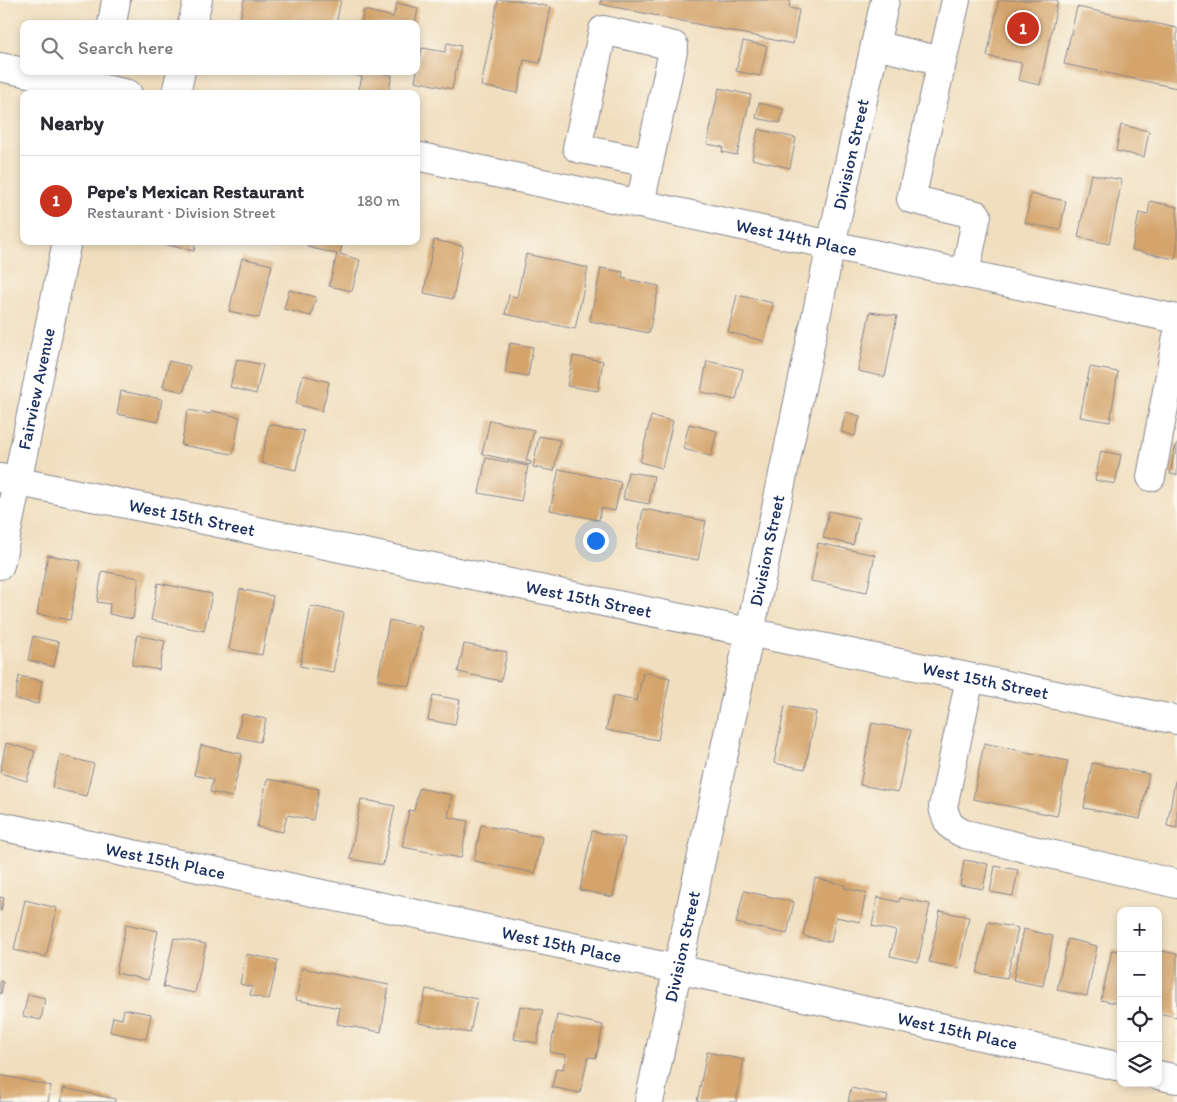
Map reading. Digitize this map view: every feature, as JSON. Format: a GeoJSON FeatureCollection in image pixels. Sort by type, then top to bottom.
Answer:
{"type":"FeatureCollection","features":[{"type":"Feature","properties":{"kind":"street"},"geometry":{"type":"LineString","coordinates":[[113,20],[116,0]]}},
{"type":"Feature","properties":{"kind":"street"},"geometry":{"type":"LineString","coordinates":[[193,20],[198,0]]}},
{"type":"Feature","properties":{"kind":"street","name":"Division Street"},"geometry":{"type":"LineString","coordinates":[[649,1102],[884,0]]}},
{"type":"Feature","properties":{"kind":"street"},"geometry":{"type":"LineString","coordinates":[[956,0],[911,199],[977,215],[965,274]]}},
{"type":"Feature","properties":{"kind":"street"},"geometry":{"type":"LineString","coordinates":[[640,204],[649,164],[674,46],[603,30],[577,148],[649,164]]}},
{"type":"Feature","properties":{"kind":"street"},"geometry":{"type":"LineString","coordinates":[[875,45],[942,61]]}},
{"type":"Feature","properties":{"kind":"street"},"geometry":{"type":"LineString","coordinates":[[0,67],[20,70]]}},
{"type":"Feature","properties":{"kind":"street"},"geometry":{"type":"LineString","coordinates":[[47,75],[99,84],[116,90]]}},
{"type":"Feature","properties":{"kind":"street"},"geometry":{"type":"LineString","coordinates":[[177,90],[180,75]]}},
{"type":"Feature","properties":{"kind":"street","name":"West 14th Place"},"geometry":{"type":"LineString","coordinates":[[420,157],[1177,319]]}},
{"type":"Feature","properties":{"kind":"street","name":"Fairview Avenue"},"geometry":{"type":"LineString","coordinates":[[0,565],[9,480],[66,245]]}},
{"type":"Feature","properties":{"kind":"street"},"geometry":{"type":"LineString","coordinates":[[1151,477],[1177,337]]}},
{"type":"Feature","properties":{"kind":"street","name":"West 15th Street"},"geometry":{"type":"LineString","coordinates":[[9,480],[1177,720]]}},
{"type":"Feature","properties":{"kind":"street"},"geometry":{"type":"LineString","coordinates":[[970,678],[943,807],[946,818],[953,829],[965,834],[1177,884]]}},
{"type":"Feature","properties":{"kind":"street","name":"West 15th Place"},"geometry":{"type":"LineString","coordinates":[[0,826],[677,968],[1117,1066]]}},
{"type":"Feature","properties":{"kind":"street"},"geometry":{"type":"LineString","coordinates":[[1162,1076],[1177,1079]]}},
{"type":"Feature","properties":{"kind":"building"},"geometry":{"type":"Polygon","coordinates":[[[244,0],[341,0],[337,20],[240,19],[244,0]]]}},
{"type":"Feature","properties":{"kind":"building"},"geometry":{"type":"Polygon","coordinates":[[[498,0],[516,0],[551,7],[540,63],[524,60],[518,93],[481,86],[498,0]]]}},
{"type":"Feature","properties":{"kind":"building"},"geometry":{"type":"Polygon","coordinates":[[[601,0],[790,0],[789,8],[799,10],[793,44],[600,4],[601,0]]]}},
{"type":"Feature","properties":{"kind":"building"},"geometry":{"type":"Polygon","coordinates":[[[999,0],[1058,0],[1040,85],[1018,80],[1022,63],[987,56],[999,0]]]}},
{"type":"Feature","properties":{"kind":"building"},"geometry":{"type":"Polygon","coordinates":[[[397,3],[418,8],[416,20],[362,20],[364,10],[393,17],[397,3]]]}},
{"type":"Feature","properties":{"kind":"building"},"geometry":{"type":"Polygon","coordinates":[[[1077,7],[1177,28],[1177,88],[1064,64],[1077,7]]]}},
{"type":"Feature","properties":{"kind":"building"},"geometry":{"type":"Polygon","coordinates":[[[743,41],[767,46],[760,76],[736,71],[743,41]]]}},
{"type":"Feature","properties":{"kind":"building"},"geometry":{"type":"Polygon","coordinates":[[[447,43],[461,46],[452,89],[415,81],[416,75],[420,75],[422,48],[445,52],[447,43]]]}},
{"type":"Feature","properties":{"kind":"building"},"geometry":{"type":"Polygon","coordinates":[[[353,75],[392,75],[389,90],[359,89],[362,77],[353,75]]]}},
{"type":"Feature","properties":{"kind":"building"},"geometry":{"type":"Polygon","coordinates":[[[719,88],[751,95],[737,155],[722,152],[723,147],[707,144],[719,88]]]}},
{"type":"Feature","properties":{"kind":"building"},"geometry":{"type":"Polygon","coordinates":[[[759,103],[783,109],[780,123],[756,118],[759,103]]]}},
{"type":"Feature","properties":{"kind":"building"},"geometry":{"type":"Polygon","coordinates":[[[1121,125],[1149,131],[1144,157],[1116,151],[1121,125]]]}},
{"type":"Feature","properties":{"kind":"building"},"geometry":{"type":"Polygon","coordinates":[[[758,129],[796,138],[790,168],[752,159],[758,129]]]}},
{"type":"Feature","properties":{"kind":"building"},"geometry":{"type":"Polygon","coordinates":[[[1091,174],[1122,180],[1109,244],[1078,237],[1091,174]]]}},
{"type":"Feature","properties":{"kind":"building"},"geometry":{"type":"Polygon","coordinates":[[[1031,194],[1066,201],[1060,230],[1025,223],[1031,194]]]}},
{"type":"Feature","properties":{"kind":"building"},"geometry":{"type":"Polygon","coordinates":[[[1150,201],[1177,207],[1177,251],[1175,259],[1132,250],[1139,213],[1148,215],[1150,201]]]}},
{"type":"Feature","properties":{"kind":"building"},"geometry":{"type":"Polygon","coordinates":[[[434,240],[463,246],[453,299],[424,293],[434,240]]]}},
{"type":"Feature","properties":{"kind":"building"},"geometry":{"type":"Polygon","coordinates":[[[167,245],[195,245],[194,251],[167,245]]]}},
{"type":"Feature","properties":{"kind":"building"},"geometry":{"type":"Polygon","coordinates":[[[307,245],[342,245],[340,254],[360,260],[352,291],[329,286],[337,254],[307,247],[307,245]]]}},
{"type":"Feature","properties":{"kind":"building"},"geometry":{"type":"Polygon","coordinates":[[[526,254],[588,268],[575,329],[505,314],[509,295],[517,297],[526,254]]]}},
{"type":"Feature","properties":{"kind":"building"},"geometry":{"type":"Polygon","coordinates":[[[242,258],[272,265],[259,318],[229,311],[242,258]]]}},
{"type":"Feature","properties":{"kind":"building"},"geometry":{"type":"Polygon","coordinates":[[[601,268],[623,272],[622,278],[659,286],[649,333],[590,321],[601,268]]]}},
{"type":"Feature","properties":{"kind":"building"},"geometry":{"type":"Polygon","coordinates":[[[289,290],[316,297],[311,316],[284,309],[289,290]]]}},
{"type":"Feature","properties":{"kind":"building"},"geometry":{"type":"Polygon","coordinates":[[[737,295],[773,303],[764,341],[728,332],[737,295]]]}},
{"type":"Feature","properties":{"kind":"building"},"geometry":{"type":"Polygon","coordinates":[[[870,312],[897,316],[885,377],[858,371],[870,312]]]}},
{"type":"Feature","properties":{"kind":"building"},"geometry":{"type":"Polygon","coordinates":[[[510,343],[533,347],[528,376],[505,372],[510,343]]]}},
{"type":"Feature","properties":{"kind":"building"},"geometry":{"type":"Polygon","coordinates":[[[573,356],[603,361],[598,391],[567,386],[573,356]]]}},
{"type":"Feature","properties":{"kind":"building"},"geometry":{"type":"Polygon","coordinates":[[[237,359],[263,365],[256,394],[230,387],[237,359]]]}},
{"type":"Feature","properties":{"kind":"building"},"geometry":{"type":"Polygon","coordinates":[[[169,361],[190,366],[184,392],[163,387],[169,361]]]}},
{"type":"Feature","properties":{"kind":"building"},"geometry":{"type":"Polygon","coordinates":[[[707,361],[743,369],[736,400],[701,392],[707,361]]]}},
{"type":"Feature","properties":{"kind":"building"},"geometry":{"type":"Polygon","coordinates":[[[1090,367],[1118,372],[1110,422],[1080,417],[1090,367]]]}},
{"type":"Feature","properties":{"kind":"building"},"geometry":{"type":"Polygon","coordinates":[[[303,375],[329,382],[322,411],[296,404],[303,375]]]}},
{"type":"Feature","properties":{"kind":"building"},"geometry":{"type":"Polygon","coordinates":[[[121,391],[162,399],[158,422],[117,414],[121,391]]]}},
{"type":"Feature","properties":{"kind":"building"},"geometry":{"type":"Polygon","coordinates":[[[188,410],[211,414],[212,411],[240,417],[233,454],[181,445],[188,410]]]}},
{"type":"Feature","properties":{"kind":"building"},"geometry":{"type":"Polygon","coordinates":[[[846,412],[860,416],[855,436],[841,432],[846,412]]]}},
{"type":"Feature","properties":{"kind":"building"},"geometry":{"type":"Polygon","coordinates":[[[651,416],[673,421],[662,468],[640,462],[651,416]]]}},
{"type":"Feature","properties":{"kind":"building"},"geometry":{"type":"Polygon","coordinates":[[[490,420],[534,430],[526,461],[531,462],[530,465],[482,454],[490,420]]]}},
{"type":"Feature","properties":{"kind":"building"},"geometry":{"type":"Polygon","coordinates":[[[269,424],[304,431],[296,470],[261,463],[269,424]]]}},
{"type":"Feature","properties":{"kind":"building"},"geometry":{"type":"Polygon","coordinates":[[[689,424],[717,431],[711,456],[683,449],[689,424]]]}},
{"type":"Feature","properties":{"kind":"building"},"geometry":{"type":"Polygon","coordinates":[[[539,436],[560,440],[554,471],[533,467],[539,436]]]}},
{"type":"Feature","properties":{"kind":"building"},"geometry":{"type":"Polygon","coordinates":[[[1177,444],[1177,475],[1170,474],[1177,444]]]}},
{"type":"Feature","properties":{"kind":"building"},"geometry":{"type":"Polygon","coordinates":[[[1101,451],[1121,455],[1115,484],[1095,480],[1101,451]]]}},
{"type":"Feature","properties":{"kind":"building"},"geometry":{"type":"Polygon","coordinates":[[[486,458],[528,466],[521,501],[479,493],[486,458]]]}},
{"type":"Feature","properties":{"kind":"building"},"geometry":{"type":"Polygon","coordinates":[[[559,469],[621,482],[615,511],[601,508],[599,520],[550,510],[559,469]]]}},
{"type":"Feature","properties":{"kind":"building"},"geometry":{"type":"Polygon","coordinates":[[[628,472],[654,476],[649,504],[623,499],[628,472]]]}},
{"type":"Feature","properties":{"kind":"building"},"geometry":{"type":"Polygon","coordinates":[[[643,509],[706,521],[698,560],[636,548],[643,509]]]}},
{"type":"Feature","properties":{"kind":"building"},"geometry":{"type":"Polygon","coordinates":[[[829,511],[859,518],[853,545],[823,538],[829,511]]]}},
{"type":"Feature","properties":{"kind":"building"},"geometry":{"type":"Polygon","coordinates":[[[818,543],[875,555],[867,592],[811,581],[818,543]]]}},
{"type":"Feature","properties":{"kind":"building"},"geometry":{"type":"Polygon","coordinates":[[[48,555],[81,561],[70,620],[37,614],[48,555]]]}},
{"type":"Feature","properties":{"kind":"building"},"geometry":{"type":"Polygon","coordinates":[[[102,571],[139,578],[133,619],[109,614],[110,604],[97,602],[102,571]]]}},
{"type":"Feature","properties":{"kind":"building"},"geometry":{"type":"Polygon","coordinates":[[[158,583],[212,594],[204,631],[151,620],[158,583]]]}},
{"type":"Feature","properties":{"kind":"building"},"geometry":{"type":"Polygon","coordinates":[[[240,589],[273,596],[262,655],[229,649],[240,589]]]}},
{"type":"Feature","properties":{"kind":"building"},"geometry":{"type":"Polygon","coordinates":[[[311,606],[344,613],[333,672],[300,666],[311,606]]]}},
{"type":"Feature","properties":{"kind":"building"},"geometry":{"type":"Polygon","coordinates":[[[389,620],[422,627],[410,686],[378,680],[389,620]]]}},
{"type":"Feature","properties":{"kind":"building"},"geometry":{"type":"Polygon","coordinates":[[[137,635],[165,641],[159,670],[132,665],[137,635]]]}},
{"type":"Feature","properties":{"kind":"building"},"geometry":{"type":"Polygon","coordinates":[[[33,636],[59,642],[54,667],[28,660],[33,636]]]}},
{"type":"Feature","properties":{"kind":"building"},"geometry":{"type":"Polygon","coordinates":[[[464,644],[507,652],[501,681],[458,672],[464,644]]]}},
{"type":"Feature","properties":{"kind":"building"},"geometry":{"type":"Polygon","coordinates":[[[643,672],[670,678],[658,740],[606,730],[613,696],[637,701],[643,672]]]}},
{"type":"Feature","properties":{"kind":"building"},"geometry":{"type":"Polygon","coordinates":[[[19,676],[42,681],[38,704],[15,699],[19,676]]]}},
{"type":"Feature","properties":{"kind":"building"},"geometry":{"type":"Polygon","coordinates":[[[433,695],[460,700],[455,725],[428,720],[433,695]]]}},
{"type":"Feature","properties":{"kind":"building"},"geometry":{"type":"Polygon","coordinates":[[[785,706],[816,712],[805,769],[774,763],[785,706]]]}},
{"type":"Feature","properties":{"kind":"building"},"geometry":{"type":"Polygon","coordinates":[[[242,714],[266,719],[260,742],[237,737],[242,714]]]}},
{"type":"Feature","properties":{"kind":"building"},"geometry":{"type":"Polygon","coordinates":[[[872,723],[911,730],[898,792],[860,785],[872,723]]]}},
{"type":"Feature","properties":{"kind":"building"},"geometry":{"type":"Polygon","coordinates":[[[6,743],[35,751],[27,781],[0,773],[6,743]]]}},
{"type":"Feature","properties":{"kind":"building"},"geometry":{"type":"Polygon","coordinates":[[[984,743],[1068,761],[1057,816],[973,799],[984,743]]]}},
{"type":"Feature","properties":{"kind":"building"},"geometry":{"type":"Polygon","coordinates":[[[201,745],[242,754],[232,797],[210,792],[213,779],[194,775],[201,745]]]}},
{"type":"Feature","properties":{"kind":"building"},"geometry":{"type":"Polygon","coordinates":[[[60,755],[94,764],[86,796],[52,788],[60,755]]]}},
{"type":"Feature","properties":{"kind":"building"},"geometry":{"type":"Polygon","coordinates":[[[1092,763],[1149,774],[1140,819],[1084,808],[1092,763]]]}},
{"type":"Feature","properties":{"kind":"building"},"geometry":{"type":"Polygon","coordinates":[[[267,779],[319,789],[313,820],[287,815],[283,832],[257,827],[267,779]]]}},
{"type":"Feature","properties":{"kind":"building"},"geometry":{"type":"Polygon","coordinates":[[[1175,781],[1177,781],[1177,828],[1167,826],[1175,781]]]}},
{"type":"Feature","properties":{"kind":"building"},"geometry":{"type":"Polygon","coordinates":[[[419,788],[452,795],[448,817],[468,821],[461,858],[402,847],[409,810],[414,811],[419,788]]]}},
{"type":"Feature","properties":{"kind":"building"},"geometry":{"type":"Polygon","coordinates":[[[361,799],[395,806],[383,865],[350,859],[361,799]]]}},
{"type":"Feature","properties":{"kind":"building"},"geometry":{"type":"Polygon","coordinates":[[[481,825],[542,837],[535,873],[474,861],[481,825]]]}},
{"type":"Feature","properties":{"kind":"building"},"geometry":{"type":"Polygon","coordinates":[[[592,831],[625,838],[613,897],[580,890],[592,831]]]}},
{"type":"Feature","properties":{"kind":"building"},"geometry":{"type":"Polygon","coordinates":[[[964,860],[988,864],[983,889],[960,885],[964,860]]]}},
{"type":"Feature","properties":{"kind":"building"},"geometry":{"type":"Polygon","coordinates":[[[995,866],[1018,870],[1013,896],[990,892],[995,866]]]}},
{"type":"Feature","properties":{"kind":"building"},"geometry":{"type":"Polygon","coordinates":[[[815,878],[845,885],[845,888],[866,893],[860,922],[836,917],[831,942],[803,936],[815,878]]]}},
{"type":"Feature","properties":{"kind":"building"},"geometry":{"type":"Polygon","coordinates":[[[744,891],[794,902],[787,934],[736,923],[744,891]]]}},
{"type":"Feature","properties":{"kind":"building"},"geometry":{"type":"Polygon","coordinates":[[[0,897],[4,898],[1,911],[0,911],[0,897]]]}},
{"type":"Feature","properties":{"kind":"building"},"geometry":{"type":"Polygon","coordinates":[[[878,897],[899,902],[900,898],[930,904],[918,962],[890,956],[896,931],[872,926],[878,897]]]}},
{"type":"Feature","properties":{"kind":"building"},"geometry":{"type":"Polygon","coordinates":[[[25,900],[57,908],[46,957],[14,950],[25,900]]]}},
{"type":"Feature","properties":{"kind":"building"},"geometry":{"type":"Polygon","coordinates":[[[940,911],[969,917],[959,968],[929,962],[940,911]]]}},
{"type":"Feature","properties":{"kind":"building"},"geometry":{"type":"Polygon","coordinates":[[[988,922],[1018,928],[1007,978],[977,973],[988,922]]]}},
{"type":"Feature","properties":{"kind":"building"},"geometry":{"type":"Polygon","coordinates":[[[126,924],[158,931],[148,980],[116,973],[126,924]]]}},
{"type":"Feature","properties":{"kind":"building"},"geometry":{"type":"Polygon","coordinates":[[[1024,929],[1053,936],[1043,986],[1013,980],[1024,929]]]}},
{"type":"Feature","properties":{"kind":"building"},"geometry":{"type":"Polygon","coordinates":[[[174,938],[206,944],[195,993],[163,987],[174,938]]]}},
{"type":"Feature","properties":{"kind":"building"},"geometry":{"type":"Polygon","coordinates":[[[1068,939],[1097,946],[1087,996],[1057,990],[1068,939]]]}},
{"type":"Feature","properties":{"kind":"building"},"geometry":{"type":"Polygon","coordinates":[[[1112,950],[1117,951],[1117,1003],[1101,1000],[1112,950]]]}},
{"type":"Feature","properties":{"kind":"building"},"geometry":{"type":"Polygon","coordinates":[[[1162,951],[1177,954],[1177,1017],[1162,1014],[1162,951]]]}},
{"type":"Feature","properties":{"kind":"building"},"geometry":{"type":"Polygon","coordinates":[[[246,954],[278,960],[269,1000],[250,995],[252,987],[240,984],[246,954]]]}},
{"type":"Feature","properties":{"kind":"building"},"geometry":{"type":"Polygon","coordinates":[[[302,968],[389,985],[381,1032],[337,1024],[340,1008],[296,1000],[302,968]]]}},
{"type":"Feature","properties":{"kind":"building"},"geometry":{"type":"Polygon","coordinates":[[[0,981],[3,982],[1,994],[0,994],[0,981]]]}},
{"type":"Feature","properties":{"kind":"building"},"geometry":{"type":"Polygon","coordinates":[[[426,989],[477,999],[470,1033],[419,1023],[426,989]]]}},
{"type":"Feature","properties":{"kind":"building"},"geometry":{"type":"Polygon","coordinates":[[[28,994],[45,998],[41,1020],[23,1016],[28,994]]]}},
{"type":"Feature","properties":{"kind":"building"},"geometry":{"type":"Polygon","coordinates":[[[520,1006],[543,1010],[537,1043],[514,1039],[520,1006]]]}},
{"type":"Feature","properties":{"kind":"building"},"geometry":{"type":"Polygon","coordinates":[[[124,1009],[151,1014],[146,1039],[110,1032],[113,1017],[122,1019],[124,1009]]]}},
{"type":"Feature","properties":{"kind":"building"},"geometry":{"type":"Polygon","coordinates":[[[557,1015],[603,1025],[596,1058],[588,1057],[580,1093],[552,1087],[556,1068],[563,1069],[566,1055],[550,1052],[557,1015]]]}},
{"type":"Feature","properties":{"kind":"building"},"geometry":{"type":"Polygon","coordinates":[[[707,1052],[744,1060],[736,1102],[697,1102],[707,1052]]]}},
{"type":"Feature","properties":{"kind":"building"},"geometry":{"type":"Polygon","coordinates":[[[0,1075],[51,1086],[48,1102],[0,1102],[0,1075]]]}},
{"type":"Feature","properties":{"kind":"building"},"geometry":{"type":"Polygon","coordinates":[[[64,1088],[115,1099],[115,1102],[61,1102],[64,1088]]]}},
{"type":"Feature","properties":{"kind":"building"},"geometry":{"type":"Polygon","coordinates":[[[851,1088],[888,1096],[886,1102],[848,1102],[851,1088]]]}},
{"type":"Feature","properties":{"kind":"place","name":"Pepe's Mexican Restaurant"},"geometry":{"type":"Point","coordinates":[1023,28]}}]}
